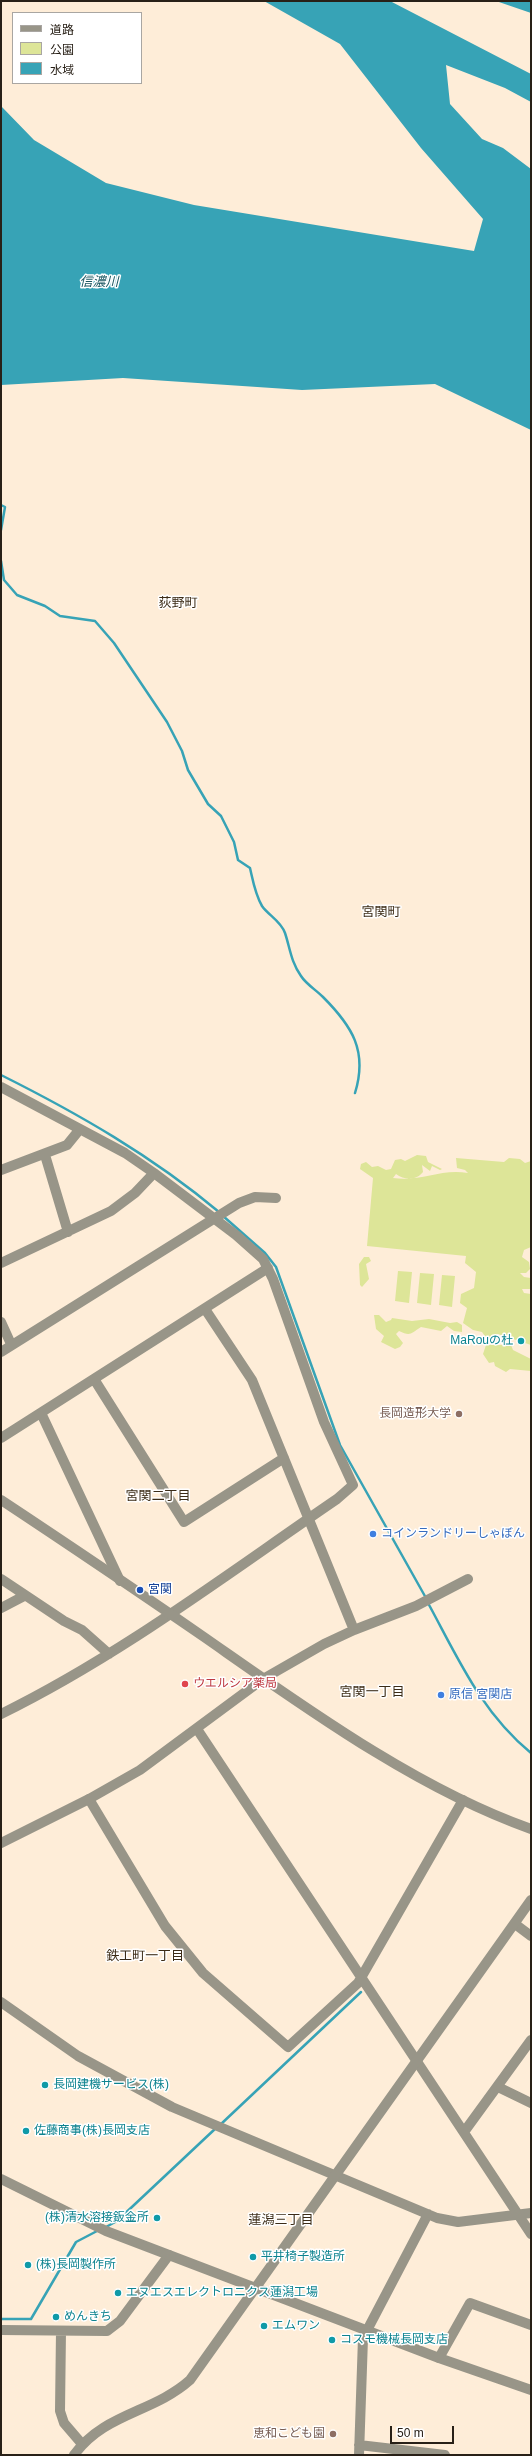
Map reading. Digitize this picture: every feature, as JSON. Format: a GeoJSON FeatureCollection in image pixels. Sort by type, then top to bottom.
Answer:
{"type":"FeatureCollection","features":[{"type":"Feature","properties":{"kind":"street"},"geometry":{"type":"LineString","coordinates":[[1,1087],[80,1129],[154,1173],[217,1218],[263,1259],[268,1268],[324,1422],[353,1485],[337,1499],[171,1614],[109,1654],[1,1714]]}},
{"type":"Feature","properties":{"kind":"street"},"geometry":{"type":"LineString","coordinates":[[1,1170],[45,1155],[67,1145],[80,1129]]}},
{"type":"Feature","properties":{"kind":"street"},"geometry":{"type":"LineString","coordinates":[[45,1155],[68,1232]]}},
{"type":"Feature","properties":{"kind":"street"},"geometry":{"type":"LineString","coordinates":[[1,1263],[111,1211],[135,1193],[154,1173]]}},
{"type":"Feature","properties":{"kind":"street"},"geometry":{"type":"LineString","coordinates":[[1,1352],[11,1344],[249,1198],[276,1198]]}},
{"type":"Feature","properties":{"kind":"street"},"geometry":{"type":"LineString","coordinates":[[1,1438],[268,1268]]}},
{"type":"Feature","properties":{"kind":"street"},"geometry":{"type":"LineString","coordinates":[[205,1309],[252,1380],[354,1630]]}},
{"type":"Feature","properties":{"kind":"street"},"geometry":{"type":"LineString","coordinates":[[1,1322],[11,1344]]}},
{"type":"Feature","properties":{"kind":"street"},"geometry":{"type":"LineString","coordinates":[[94,1379],[184,1522],[284,1458]]}},
{"type":"Feature","properties":{"kind":"street"},"geometry":{"type":"LineString","coordinates":[[41,1413],[120,1581]]}},
{"type":"Feature","properties":{"kind":"street"},"geometry":{"type":"LineString","coordinates":[[1,1500],[171,1614],[263,1679],[389,1759],[463,1800],[531,1829]]}},
{"type":"Feature","properties":{"kind":"street"},"geometry":{"type":"LineString","coordinates":[[1,1579],[24,1596],[64,1621],[82,1630],[109,1654]]}},
{"type":"Feature","properties":{"kind":"street"},"geometry":{"type":"LineString","coordinates":[[1,1843],[89,1799],[140,1770],[263,1679],[324,1644],[354,1630],[416,1606],[468,1579]]}},
{"type":"Feature","properties":{"kind":"street"},"geometry":{"type":"LineString","coordinates":[[1,1608],[24,1596]]}},
{"type":"Feature","properties":{"kind":"street"},"geometry":{"type":"LineString","coordinates":[[197,1729],[531,2234]]}},
{"type":"Feature","properties":{"kind":"street"},"geometry":{"type":"LineString","coordinates":[[89,1799],[165,1926],[203,1973],[288,2047],[361,1977],[463,1800]]}},
{"type":"Feature","properties":{"kind":"street"},"geometry":{"type":"LineString","coordinates":[[74,2455],[82,2444],[109,2422],[159,2402],[179,2390],[190,2380],[531,1900]]}},
{"type":"Feature","properties":{"kind":"street"},"geometry":{"type":"LineString","coordinates":[[515,1924],[531,1936]]}},
{"type":"Feature","properties":{"kind":"street"},"geometry":{"type":"LineString","coordinates":[[1,2002],[78,2056],[172,2107],[442,2220],[458,2222],[518,2213],[531,2213]]}},
{"type":"Feature","properties":{"kind":"street"},"geometry":{"type":"LineString","coordinates":[[464,2132],[531,2040]]}},
{"type":"Feature","properties":{"kind":"street"},"geometry":{"type":"LineString","coordinates":[[498,2086],[531,2103]]}},
{"type":"Feature","properties":{"kind":"street"},"geometry":{"type":"LineString","coordinates":[[1,2179],[106,2231],[257,2287],[439,2358],[531,2390]]}},
{"type":"Feature","properties":{"kind":"street"},"geometry":{"type":"LineString","coordinates":[[428,2214],[365,2330],[363,2338],[359,2450],[445,2455]]}},
{"type":"Feature","properties":{"kind":"street"},"geometry":{"type":"LineString","coordinates":[[1,2330],[99,2332],[114,2328],[169,2255]]}},
{"type":"Feature","properties":{"kind":"street"},"geometry":{"type":"LineString","coordinates":[[439,2358],[470,2304],[531,2325]]}},
{"type":"Feature","properties":{"kind":"street"},"geometry":{"type":"LineString","coordinates":[[61,2331],[60,2411],[64,2423],[82,2444]]}},
{"type":"Feature","properties":{"kind":"green space"},"geometry":{"type":"Polygon","coordinates":[[[417,1155],[426,1156],[428,1162],[442,1169],[440,1170],[432,1166],[430,1171],[422,1165],[423,1172],[414,1178],[449,1172],[468,1173],[465,1170],[457,1168],[456,1158],[504,1162],[509,1158],[520,1159],[525,1163],[531,1161],[531,1247],[524,1250],[522,1257],[529,1262],[530,1269],[526,1273],[520,1273],[524,1277],[531,1278],[531,1289],[522,1289],[524,1293],[531,1294],[531,1345],[498,1334],[487,1339],[482,1332],[473,1330],[463,1323],[467,1308],[460,1303],[461,1294],[474,1288],[476,1272],[465,1263],[466,1256],[367,1246],[373,1178],[360,1169],[361,1164],[366,1162],[372,1167],[378,1166],[386,1170],[391,1169],[395,1160],[401,1159],[405,1161],[417,1155]],[[396,1174],[393,1178],[403,1179],[408,1178],[396,1174]]]}},
{"type":"Feature","properties":{"kind":"green space"},"geometry":{"type":"Polygon","coordinates":[[[364,1257],[369,1257],[371,1261],[366,1264],[369,1279],[362,1287],[360,1285],[359,1264],[364,1257]]]}},
{"type":"Feature","properties":{"kind":"green space"},"geometry":{"type":"Polygon","coordinates":[[[398,1271],[412,1272],[409,1303],[395,1301],[398,1271]]]}},
{"type":"Feature","properties":{"kind":"green space"},"geometry":{"type":"Polygon","coordinates":[[[420,1273],[434,1274],[431,1305],[417,1303],[420,1273]]]}},
{"type":"Feature","properties":{"kind":"green space"},"geometry":{"type":"Polygon","coordinates":[[[442,1275],[455,1276],[452,1307],[439,1305],[442,1275]]]}},
{"type":"Feature","properties":{"kind":"green space"},"geometry":{"type":"Polygon","coordinates":[[[374,1315],[379,1315],[386,1322],[392,1318],[412,1321],[429,1319],[450,1323],[457,1322],[462,1325],[462,1332],[454,1331],[447,1326],[441,1331],[421,1327],[409,1334],[399,1331],[396,1334],[403,1343],[400,1347],[395,1349],[381,1342],[384,1336],[376,1329],[374,1315]]]}},
{"type":"Feature","properties":{"kind":"green space"},"geometry":{"type":"Polygon","coordinates":[[[486,1345],[511,1345],[513,1350],[531,1359],[531,1371],[510,1369],[506,1372],[495,1366],[494,1362],[489,1363],[483,1354],[486,1345]]]}},
{"type":"Feature","properties":{"kind":"water","name":"信濃川"},"geometry":{"type":"Polygon","coordinates":[[[264,1],[390,1],[531,74],[531,102],[505,88],[446,65],[450,104],[482,139],[503,148],[531,169],[531,430],[435,384],[302,390],[123,378],[1,385],[1,106],[34,140],[106,183],[194,205],[474,251],[483,219],[421,148],[340,44],[264,1]]]}},
{"type":"Feature","properties":{"kind":"water"},"geometry":{"type":"Polygon","coordinates":[[[496,1],[531,1],[531,13],[496,1]]]}},
{"type":"Feature","properties":{"kind":"waterway"},"geometry":{"type":"LineString","coordinates":[[1,505],[5,507],[1,530]]}},
{"type":"Feature","properties":{"kind":"waterway"},"geometry":{"type":"LineString","coordinates":[[1,561],[4,580],[17,595],[45,606],[60,616],[95,621],[114,643],[167,722],[182,751],[188,770],[208,804],[221,816],[234,842],[238,860],[250,868],[256,892],[262,906],[283,929],[298,971],[303,979],[323,997],[342,1018],[355,1040],[360,1064],[359,1078],[355,1093]]}},
{"type":"Feature","properties":{"kind":"waterway"},"geometry":{"type":"LineString","coordinates":[[1,1075],[59,1105],[114,1137],[168,1172],[219,1212]]}},
{"type":"Feature","properties":{"kind":"waterway"},"geometry":{"type":"LineString","coordinates":[[223,1216],[265,1253],[276,1267],[340,1445],[426,1598]]}},
{"type":"Feature","properties":{"kind":"waterway"},"geometry":{"type":"LineString","coordinates":[[428,1603],[461,1664],[484,1702],[513,1737],[531,1753]]}},
{"type":"Feature","properties":{"kind":"waterway"},"geometry":{"type":"LineString","coordinates":[[220,2125],[361,1992]]}},
{"type":"Feature","properties":{"kind":"waterway"},"geometry":{"type":"LineString","coordinates":[[106,2227],[117,2221],[216,2128]]}},
{"type":"Feature","properties":{"kind":"waterway"},"geometry":{"type":"LineString","coordinates":[[1,2319],[31,2319],[76,2242],[99,2230]]}},
{"type":"Feature","properties":{"kind":"place","name":"MaRouの杜"},"geometry":{"type":"Point","coordinates":[521,1341]}},
{"type":"Feature","properties":{"kind":"place","name":"長岡造形大学"},"geometry":{"type":"Point","coordinates":[459,1414]}},
{"type":"Feature","properties":{"kind":"place","name":"コインランドリーしゃぼん"},"geometry":{"type":"Point","coordinates":[373,1534]}},
{"type":"Feature","properties":{"kind":"place","name":"宮関"},"geometry":{"type":"Point","coordinates":[140,1590]}},
{"type":"Feature","properties":{"kind":"place","name":"ウエルシア薬局"},"geometry":{"type":"Point","coordinates":[185,1684]}},
{"type":"Feature","properties":{"kind":"place","name":"原信 宮関店"},"geometry":{"type":"Point","coordinates":[441,1695]}},
{"type":"Feature","properties":{"kind":"place","name":"長岡建機サービス(株)"},"geometry":{"type":"Point","coordinates":[45,2085]}},
{"type":"Feature","properties":{"kind":"place","name":"佐藤商事(株)長岡支店"},"geometry":{"type":"Point","coordinates":[26,2131]}},
{"type":"Feature","properties":{"kind":"place","name":"(株)清水溶接鈑金所"},"geometry":{"type":"Point","coordinates":[157,2218]}},
{"type":"Feature","properties":{"kind":"place","name":"平井椅子製造所"},"geometry":{"type":"Point","coordinates":[253,2257]}},
{"type":"Feature","properties":{"kind":"place","name":"(株)長岡製作所"},"geometry":{"type":"Point","coordinates":[28,2265]}},
{"type":"Feature","properties":{"kind":"place","name":"エヌエスエレクトロニクス蓮潟工場"},"geometry":{"type":"Point","coordinates":[118,2293]}},
{"type":"Feature","properties":{"kind":"place","name":"めんきち"},"geometry":{"type":"Point","coordinates":[56,2317]}},
{"type":"Feature","properties":{"kind":"place","name":"エムワン"},"geometry":{"type":"Point","coordinates":[264,2326]}},
{"type":"Feature","properties":{"kind":"place","name":"コスモ機械長岡支店"},"geometry":{"type":"Point","coordinates":[332,2340]}},
{"type":"Feature","properties":{"kind":"place","name":"恵和こども園"},"geometry":{"type":"Point","coordinates":[333,2434]}},
{"type":"Feature","properties":{"kind":"district","name":"荻野町"},"geometry":{"type":"Point","coordinates":[178,603]}},
{"type":"Feature","properties":{"kind":"district","name":"宮関町"},"geometry":{"type":"Point","coordinates":[381,912]}},
{"type":"Feature","properties":{"kind":"district","name":"宮関二丁目"},"geometry":{"type":"Point","coordinates":[158,1496]}},
{"type":"Feature","properties":{"kind":"district","name":"宮関一丁目"},"geometry":{"type":"Point","coordinates":[372,1692]}},
{"type":"Feature","properties":{"kind":"district","name":"鉄工町一丁目"},"geometry":{"type":"Point","coordinates":[145,1956]}},
{"type":"Feature","properties":{"kind":"district","name":"蓮潟三丁目"},"geometry":{"type":"Point","coordinates":[281,2220]}}]}
